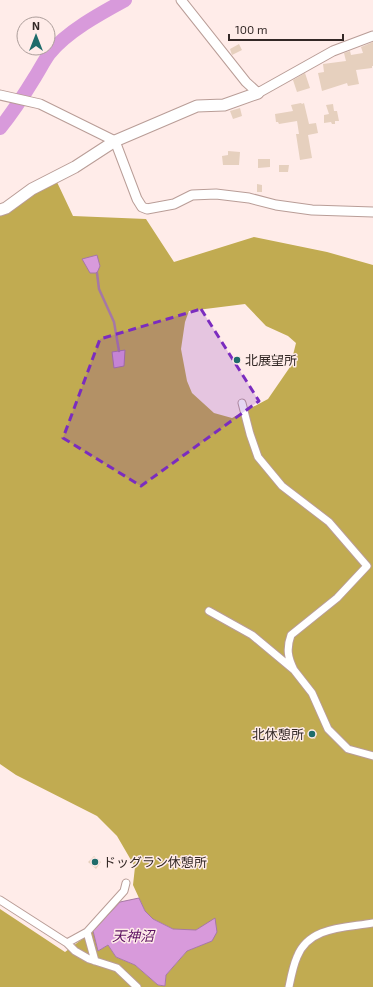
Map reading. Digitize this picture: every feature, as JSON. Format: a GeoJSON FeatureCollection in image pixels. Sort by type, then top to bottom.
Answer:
{"type":"FeatureCollection","features":[{"type":"Feature","properties":{"kind":"street"},"geometry":{"type":"LineString","coordinates":[[181,0],[246,82],[258,93]]}},
{"type":"Feature","properties":{"kind":"street"},"geometry":{"type":"LineString","coordinates":[[0,210],[6,208],[32,189],[75,167],[115,141],[197,106],[224,104],[258,93],[333,51],[373,36]]}},
{"type":"Feature","properties":{"kind":"street"},"geometry":{"type":"LineString","coordinates":[[0,95],[40,104],[115,141],[137,199],[142,207],[147,209],[174,204],[192,195],[216,194],[249,198],[276,205],[312,210],[373,212]]}},
{"type":"Feature","properties":{"kind":"street"},"geometry":{"type":"LineString","coordinates":[[242,402],[250,434],[258,457],[282,486],[329,522],[367,566],[337,598],[291,635],[288,644],[288,657],[294,670]]}},
{"type":"Feature","properties":{"kind":"street"},"geometry":{"type":"LineString","coordinates":[[210,612],[252,635],[294,670],[312,693],[328,729],[348,749],[373,756]]}},
{"type":"Feature","properties":{"kind":"street"},"geometry":{"type":"LineString","coordinates":[[67,943],[87,932],[124,891],[126,883]]}},
{"type":"Feature","properties":{"kind":"street"},"geometry":{"type":"LineString","coordinates":[[0,900],[67,943],[75,951],[89,959],[116,968],[137,987]]}},
{"type":"Feature","properties":{"kind":"street"},"geometry":{"type":"LineString","coordinates":[[289,987],[298,955],[310,938],[326,930],[373,923]]}},
{"type":"Feature","properties":{"kind":"street"},"geometry":{"type":"LineString","coordinates":[[87,932],[95,961]]}},
{"type":"Feature","properties":{"kind":"highlighted area"},"geometry":{"type":"Polygon","coordinates":[[[201,309],[259,401],[141,486],[63,438],[100,339],[201,309]]]}},
{"type":"Feature","properties":{"kind":"shaded area"},"geometry":{"type":"Polygon","coordinates":[[[56,180],[73,216],[146,219],[174,262],[254,237],[327,252],[373,265],[373,987],[0,987],[0,909],[65,952],[93,931],[98,951],[108,945],[116,957],[135,965],[158,985],[165,986],[166,975],[187,951],[211,941],[215,919],[196,930],[189,930],[173,929],[153,919],[145,911],[133,885],[135,867],[117,836],[97,816],[16,775],[0,764],[0,215],[56,180]],[[245,304],[189,311],[185,322],[181,349],[187,381],[192,393],[214,413],[232,418],[268,399],[290,367],[296,343],[288,336],[266,326],[245,304]]]}},
{"type":"Feature","properties":{"kind":"water"},"geometry":{"type":"Polygon","coordinates":[[[97,255],[100,266],[97,273],[90,273],[82,259],[97,255]]]}},
{"type":"Feature","properties":{"kind":"water"},"geometry":{"type":"Polygon","coordinates":[[[125,350],[124,366],[114,368],[112,352],[125,350]]]}},
{"type":"Feature","properties":{"kind":"water","name":"天神沼"},"geometry":{"type":"Polygon","coordinates":[[[139,898],[145,911],[153,919],[173,929],[196,930],[215,918],[217,932],[212,941],[187,951],[166,975],[165,986],[158,985],[135,965],[116,957],[108,945],[98,951],[93,931],[120,902],[139,898]]]}},
{"type":"Feature","properties":{"kind":"building"},"geometry":{"type":"Polygon","coordinates":[[[373,42],[373,66],[372,68],[356,70],[359,84],[348,86],[347,83],[322,91],[318,73],[324,72],[323,64],[346,61],[344,53],[350,51],[351,55],[363,53],[361,47],[373,42]]]}},
{"type":"Feature","properties":{"kind":"building"},"geometry":{"type":"Polygon","coordinates":[[[239,44],[242,50],[232,55],[230,49],[239,44]]]}},
{"type":"Feature","properties":{"kind":"building"},"geometry":{"type":"Polygon","coordinates":[[[305,73],[310,88],[297,92],[293,80],[305,73]]]}},
{"type":"Feature","properties":{"kind":"building"},"geometry":{"type":"Polygon","coordinates":[[[304,103],[309,124],[316,123],[318,133],[308,135],[312,158],[300,160],[296,134],[299,134],[297,121],[279,124],[276,122],[275,114],[293,111],[291,105],[304,103]]]}},
{"type":"Feature","properties":{"kind":"building"},"geometry":{"type":"Polygon","coordinates":[[[333,104],[334,111],[337,111],[339,121],[335,121],[335,124],[332,124],[331,122],[324,123],[324,115],[329,114],[326,105],[333,104]]]}},
{"type":"Feature","properties":{"kind":"building"},"geometry":{"type":"Polygon","coordinates":[[[240,108],[242,116],[233,119],[230,111],[240,108]]]}},
{"type":"Feature","properties":{"kind":"building"},"geometry":{"type":"Polygon","coordinates":[[[228,151],[240,152],[239,165],[223,165],[222,156],[228,155],[228,151]]]}},
{"type":"Feature","properties":{"kind":"building"},"geometry":{"type":"Polygon","coordinates":[[[258,159],[270,159],[270,167],[258,168],[258,159]]]}},
{"type":"Feature","properties":{"kind":"building"},"geometry":{"type":"Polygon","coordinates":[[[279,165],[289,165],[288,172],[279,172],[279,165]]]}},
{"type":"Feature","properties":{"kind":"building"},"geometry":{"type":"Polygon","coordinates":[[[257,184],[262,185],[262,192],[257,192],[257,184]]]}},
{"type":"Feature","properties":{"kind":"building","name":"北休憩所"},"geometry":{"type":"Polygon","coordinates":[[[310,730],[317,733],[315,739],[308,736],[310,730]]]}},
{"type":"Feature","properties":{"kind":"building","name":"ドッグラン休憩所"},"geometry":{"type":"Polygon","coordinates":[[[94,856],[101,862],[96,869],[88,862],[94,856]]]}},
{"type":"Feature","properties":{"kind":"waterway"},"geometry":{"type":"LineString","coordinates":[[0,128],[23,97],[47,57],[56,46],[84,24],[125,0]]}},
{"type":"Feature","properties":{"kind":"waterway"},"geometry":{"type":"LineString","coordinates":[[97,273],[99,289],[114,322],[119,351]]}},
{"type":"Feature","properties":{"kind":"place","name":"北展望所"},"geometry":{"type":"Point","coordinates":[237,360]}},
{"type":"Feature","properties":{"kind":"place","name":"北休憩所"},"geometry":{"type":"Point","coordinates":[312,734]}},
{"type":"Feature","properties":{"kind":"place","name":"ドッグラン休憩所"},"geometry":{"type":"Point","coordinates":[95,862]}}]}
